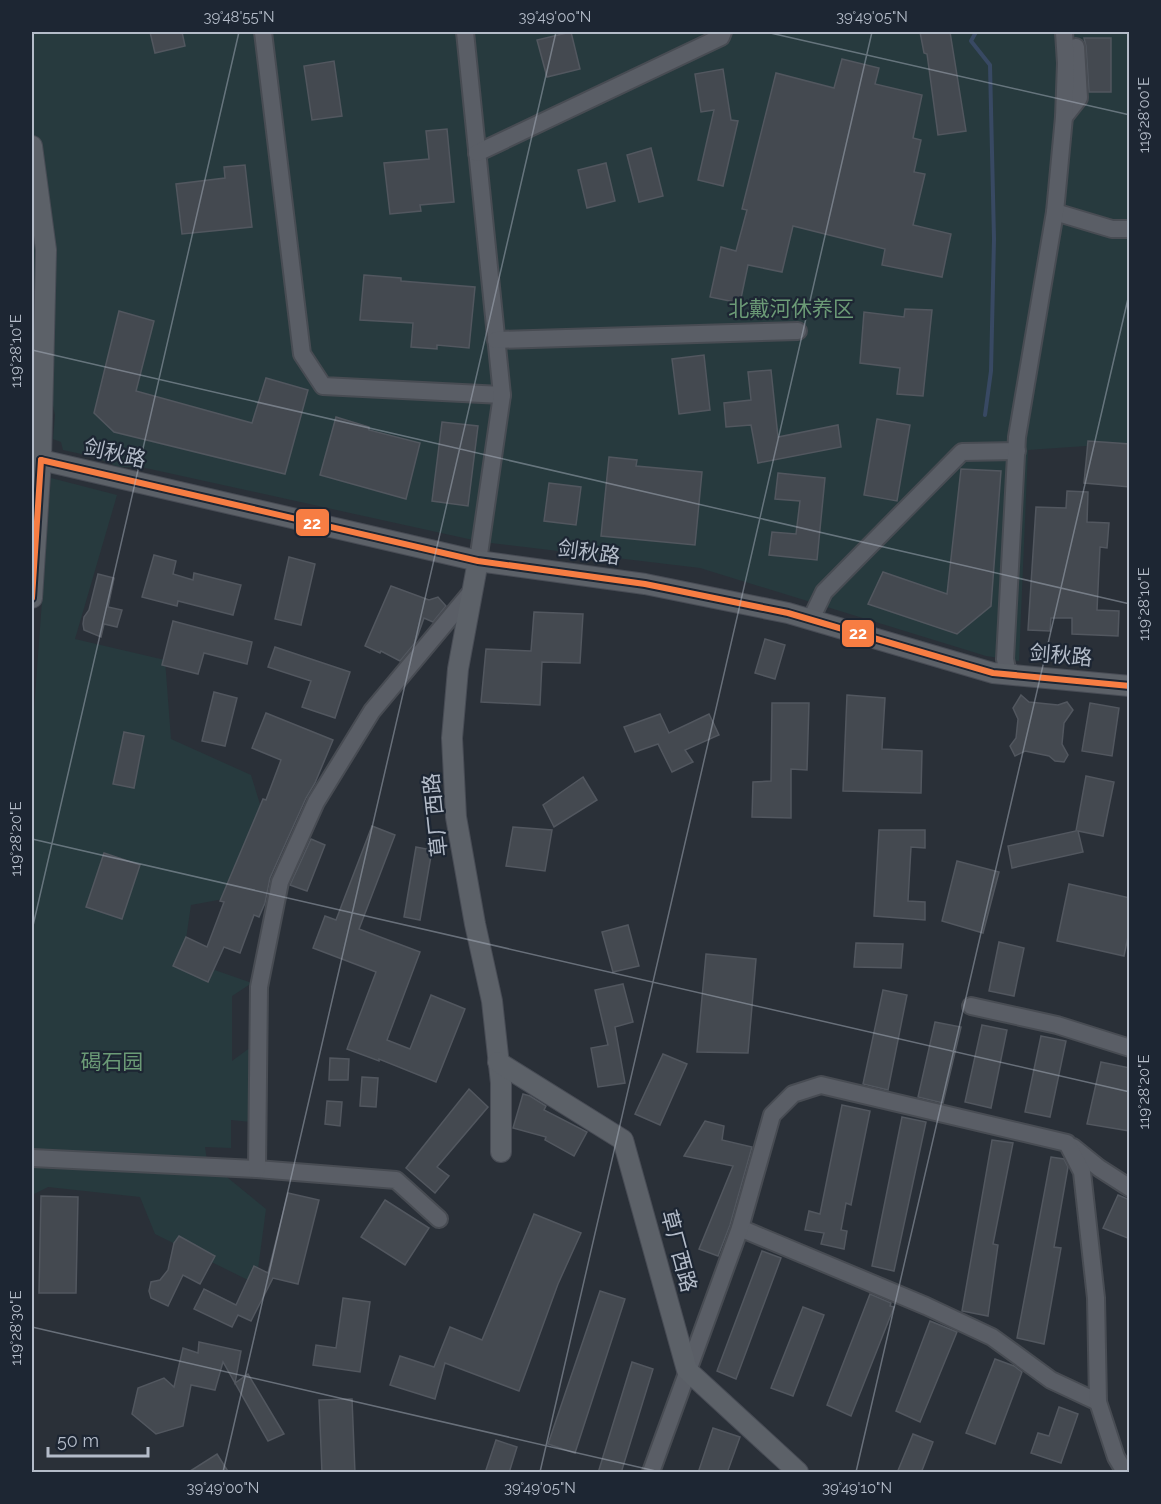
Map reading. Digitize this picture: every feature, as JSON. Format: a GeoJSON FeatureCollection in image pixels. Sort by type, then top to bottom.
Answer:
{"type":"FeatureCollection","features":[{"type":"Feature","properties":{"kind":"main road"},"geometry":{"type":"LineString","coordinates":[[32,146],[46,250],[41,460],[32,598]]}},
{"type":"Feature","properties":{"kind":"main road","name":"剑秋路"},"geometry":{"type":"LineString","coordinates":[[41,460],[478,561],[645,584],[789,613],[993,673],[1130,686]]}},
{"type":"Feature","properties":{"kind":"main road","name":"草厂西路"},"geometry":{"type":"LineString","coordinates":[[478,561],[458,669],[452,738],[456,817],[473,914],[492,1001],[501,1083],[501,1152]]}},
{"type":"Feature","properties":{"kind":"main road","name":"草厂西路"},"geometry":{"type":"LineString","coordinates":[[498,1062],[623,1140],[687,1370]]}},
{"type":"Feature","properties":{"kind":"main road"},"geometry":{"type":"LineString","coordinates":[[687,1370],[798,1473]]}},
{"type":"Feature","properties":{"kind":"street"},"geometry":{"type":"LineString","coordinates":[[263,32],[302,354],[323,386],[502,395]]}},
{"type":"Feature","properties":{"kind":"street"},"geometry":{"type":"LineString","coordinates":[[465,32],[502,395],[478,561]]}},
{"type":"Feature","properties":{"kind":"street"},"geometry":{"type":"LineString","coordinates":[[477,153],[722,38],[723,32]]}},
{"type":"Feature","properties":{"kind":"street"},"geometry":{"type":"LineString","coordinates":[[1008,674],[1005,659],[1017,437],[1056,212],[1064,117],[1066,63],[1064,32]]}},
{"type":"Feature","properties":{"kind":"street"},"geometry":{"type":"LineString","coordinates":[[1064,117],[1079,98],[1075,32]]}},
{"type":"Feature","properties":{"kind":"street"},"geometry":{"type":"LineString","coordinates":[[1056,212],[1112,229],[1130,229]]}},
{"type":"Feature","properties":{"kind":"street"},"geometry":{"type":"LineString","coordinates":[[496,340],[798,331]]}},
{"type":"Feature","properties":{"kind":"street"},"geometry":{"type":"LineString","coordinates":[[811,619],[824,592],[962,452],[1017,451]]}},
{"type":"Feature","properties":{"kind":"street"},"geometry":{"type":"LineString","coordinates":[[257,1169],[259,987],[280,882],[316,802],[372,711],[473,590]]}},
{"type":"Feature","properties":{"kind":"street"},"geometry":{"type":"LineString","coordinates":[[971,1006],[1057,1025],[1130,1048]]}},
{"type":"Feature","properties":{"kind":"street"},"geometry":{"type":"LineString","coordinates":[[651,1473],[740,1228],[772,1115],[793,1094],[821,1085],[1067,1143],[1130,1188]]}},
{"type":"Feature","properties":{"kind":"street"},"geometry":{"type":"LineString","coordinates":[[1067,1143],[1082,1172],[1096,1298],[1098,1402],[1116,1457],[1125,1473]]}},
{"type":"Feature","properties":{"kind":"street"},"geometry":{"type":"LineString","coordinates":[[32,1158],[257,1169],[396,1180],[439,1219]]}},
{"type":"Feature","properties":{"kind":"street"},"geometry":{"type":"LineString","coordinates":[[740,1228],[926,1306],[992,1337],[1051,1380],[1098,1402]]}},
{"type":"Feature","properties":{"kind":"green space","name":"北戴河休养区"},"geometry":{"type":"Polygon","coordinates":[[[32,32],[1129,32],[1129,443],[1028,450],[1019,661],[986,656],[700,568],[482,542],[141,467],[118,467],[95,457],[63,450],[61,442],[53,439],[55,415],[32,312],[32,32]]]}},
{"type":"Feature","properties":{"kind":"green space","name":"碣石园"},"geometry":{"type":"Polygon","coordinates":[[[51,478],[117,495],[75,639],[165,660],[171,739],[251,775],[263,814],[229,898],[191,905],[183,959],[252,983],[232,996],[232,1061],[263,1038],[251,1122],[231,1120],[231,1148],[205,1147],[207,1161],[266,1209],[256,1284],[155,1234],[140,1197],[48,1187],[32,1195],[32,737],[51,478]]]}},
{"type":"Feature","properties":{"kind":"building"},"geometry":{"type":"Polygon","coordinates":[[[150,32],[182,32],[185,46],[155,53],[150,32]]]}},
{"type":"Feature","properties":{"kind":"building"},"geometry":{"type":"Polygon","coordinates":[[[571,32],[580,69],[547,77],[537,40],[571,32]]]}},
{"type":"Feature","properties":{"kind":"building"},"geometry":{"type":"Polygon","coordinates":[[[920,32],[950,32],[966,131],[938,135],[927,54],[924,53],[920,32]]]}},
{"type":"Feature","properties":{"kind":"building"},"geometry":{"type":"Polygon","coordinates":[[[1084,38],[1111,38],[1111,92],[1089,92],[1084,38]]]}},
{"type":"Feature","properties":{"kind":"building"},"geometry":{"type":"Polygon","coordinates":[[[842,59],[879,68],[875,84],[922,95],[913,138],[921,140],[914,172],[925,174],[913,225],[951,234],[942,277],[882,265],[885,249],[793,226],[782,272],[748,265],[740,303],[710,297],[721,247],[736,251],[747,210],[742,209],[776,73],[834,88],[842,59]]]}},
{"type":"Feature","properties":{"kind":"building"},"geometry":{"type":"Polygon","coordinates":[[[334,61],[342,116],[312,120],[304,66],[334,61]]]}},
{"type":"Feature","properties":{"kind":"building"},"geometry":{"type":"Polygon","coordinates":[[[723,69],[731,120],[738,121],[723,186],[698,180],[714,110],[701,112],[695,74],[723,69]]]}},
{"type":"Feature","properties":{"kind":"building"},"geometry":{"type":"Polygon","coordinates":[[[447,129],[454,202],[420,205],[421,211],[390,214],[384,163],[429,159],[426,131],[447,129]]]}},
{"type":"Feature","properties":{"kind":"building"},"geometry":{"type":"Polygon","coordinates":[[[651,148],[663,196],[639,202],[627,155],[651,148]]]}},
{"type":"Feature","properties":{"kind":"building"},"geometry":{"type":"Polygon","coordinates":[[[606,163],[615,201],[587,208],[578,170],[606,163]]]}},
{"type":"Feature","properties":{"kind":"building"},"geometry":{"type":"Polygon","coordinates":[[[245,165],[252,227],[182,234],[176,184],[225,178],[224,167],[245,165]]]}},
{"type":"Feature","properties":{"kind":"building"},"geometry":{"type":"Polygon","coordinates":[[[364,275],[401,278],[401,281],[475,287],[469,348],[437,345],[437,349],[411,347],[413,323],[360,320],[364,275]]]}},
{"type":"Feature","properties":{"kind":"building"},"geometry":{"type":"Polygon","coordinates":[[[905,309],[932,310],[923,396],[897,394],[900,368],[860,363],[864,312],[904,317],[905,309]]]}},
{"type":"Feature","properties":{"kind":"building"},"geometry":{"type":"Polygon","coordinates":[[[119,311],[154,321],[136,391],[252,423],[266,378],[308,390],[285,474],[114,432],[94,413],[119,311]]]}},
{"type":"Feature","properties":{"kind":"building"},"geometry":{"type":"Polygon","coordinates":[[[704,355],[710,410],[679,414],[672,359],[704,355]]]}},
{"type":"Feature","properties":{"kind":"building"},"geometry":{"type":"Polygon","coordinates":[[[771,370],[778,437],[838,425],[841,447],[758,463],[751,425],[726,427],[724,403],[751,400],[748,372],[771,370]]]}},
{"type":"Feature","properties":{"kind":"building"},"geometry":{"type":"Polygon","coordinates":[[[336,417],[369,427],[369,430],[420,443],[406,499],[320,475],[336,417]]]}},
{"type":"Feature","properties":{"kind":"building"},"geometry":{"type":"Polygon","coordinates":[[[877,419],[910,425],[897,501],[864,495],[877,419]]]}},
{"type":"Feature","properties":{"kind":"building"},"geometry":{"type":"Polygon","coordinates":[[[442,422],[478,426],[468,506],[432,501],[442,422]]]}},
{"type":"Feature","properties":{"kind":"building"},"geometry":{"type":"Polygon","coordinates":[[[1088,441],[1130,444],[1130,487],[1084,483],[1088,441]]]}},
{"type":"Feature","properties":{"kind":"building"},"geometry":{"type":"Polygon","coordinates":[[[609,457],[637,460],[636,466],[702,472],[695,545],[601,536],[609,457]]]}},
{"type":"Feature","properties":{"kind":"building"},"geometry":{"type":"Polygon","coordinates":[[[961,469],[1001,471],[991,606],[957,634],[868,604],[883,572],[947,594],[961,469]]]}},
{"type":"Feature","properties":{"kind":"building"},"geometry":{"type":"Polygon","coordinates":[[[778,473],[825,478],[817,560],[769,555],[772,532],[796,534],[800,501],[775,499],[778,473]]]}},
{"type":"Feature","properties":{"kind":"building"},"geometry":{"type":"Polygon","coordinates":[[[549,483],[581,487],[576,525],[544,521],[549,483]]]}},
{"type":"Feature","properties":{"kind":"building"},"geometry":{"type":"Polygon","coordinates":[[[1067,491],[1088,492],[1087,522],[1109,523],[1107,548],[1100,547],[1097,610],[1119,611],[1118,636],[1072,634],[1072,618],[1051,618],[1050,631],[1028,630],[1036,507],[1066,508],[1067,491]]]}},
{"type":"Feature","properties":{"kind":"building"},"geometry":{"type":"Polygon","coordinates":[[[154,555],[176,561],[173,574],[193,580],[194,573],[241,585],[233,615],[178,601],[177,606],[142,597],[154,555]]]}},
{"type":"Feature","properties":{"kind":"building"},"geometry":{"type":"Polygon","coordinates":[[[289,557],[315,564],[301,625],[275,619],[289,557]]]}},
{"type":"Feature","properties":{"kind":"building"},"geometry":{"type":"Polygon","coordinates":[[[98,574],[114,578],[108,607],[122,610],[117,627],[104,624],[101,637],[84,630],[83,624],[98,574]]]}},
{"type":"Feature","properties":{"kind":"building"},"geometry":{"type":"Polygon","coordinates":[[[391,586],[429,600],[438,597],[446,606],[433,622],[424,618],[415,643],[400,661],[365,646],[391,586]]]}},
{"type":"Feature","properties":{"kind":"building"},"geometry":{"type":"Polygon","coordinates":[[[534,612],[583,614],[580,663],[542,662],[540,705],[481,702],[486,649],[531,651],[534,612]]]}},
{"type":"Feature","properties":{"kind":"building"},"geometry":{"type":"Polygon","coordinates":[[[173,621],[252,642],[247,664],[204,653],[198,674],[162,665],[173,621]]]}},
{"type":"Feature","properties":{"kind":"building"},"geometry":{"type":"Polygon","coordinates":[[[765,639],[785,645],[775,679],[755,673],[765,639]]]}},
{"type":"Feature","properties":{"kind":"building"},"geometry":{"type":"Polygon","coordinates":[[[275,647],[350,672],[335,718],[302,707],[311,681],[268,667],[275,647]]]}},
{"type":"Feature","properties":{"kind":"building"},"geometry":{"type":"Polygon","coordinates":[[[214,692],[237,698],[225,746],[202,741],[214,692]]]}},
{"type":"Feature","properties":{"kind":"building"},"geometry":{"type":"Polygon","coordinates":[[[847,695],[885,698],[882,749],[922,751],[921,793],[843,791],[847,695]]]}},
{"type":"Feature","properties":{"kind":"building"},"geometry":{"type":"Polygon","coordinates":[[[1021,695],[1029,702],[1058,705],[1067,702],[1073,710],[1064,723],[1062,744],[1068,755],[1064,762],[1025,751],[1015,756],[1010,746],[1016,738],[1018,719],[1013,708],[1021,695]]]}},
{"type":"Feature","properties":{"kind":"building"},"geometry":{"type":"Polygon","coordinates":[[[772,703],[809,703],[807,770],[791,769],[791,818],[752,817],[753,782],[771,781],[772,703]]]}},
{"type":"Feature","properties":{"kind":"building"},"geometry":{"type":"Polygon","coordinates":[[[1090,703],[1119,708],[1112,756],[1082,751],[1090,703]]]}},
{"type":"Feature","properties":{"kind":"building"},"geometry":{"type":"Polygon","coordinates":[[[266,713],[333,740],[270,878],[265,903],[259,917],[254,915],[240,953],[224,947],[208,982],[173,966],[186,937],[207,947],[224,902],[220,901],[263,799],[266,800],[281,760],[252,748],[266,713]]]}},
{"type":"Feature","properties":{"kind":"building"},"geometry":{"type":"Polygon","coordinates":[[[660,714],[669,733],[709,714],[719,735],[685,750],[693,762],[672,772],[658,744],[635,752],[624,727],[660,714]]]}},
{"type":"Feature","properties":{"kind":"building"},"geometry":{"type":"Polygon","coordinates":[[[124,732],[144,736],[134,788],[113,784],[124,732]]]}},
{"type":"Feature","properties":{"kind":"building"},"geometry":{"type":"Polygon","coordinates":[[[1086,776],[1114,782],[1103,836],[1078,831],[1083,852],[1012,868],[1008,846],[1076,831],[1086,776]]]}},
{"type":"Feature","properties":{"kind":"building"},"geometry":{"type":"Polygon","coordinates":[[[583,777],[597,800],[554,827],[543,805],[583,777]]]}},
{"type":"Feature","properties":{"kind":"building"},"geometry":{"type":"Polygon","coordinates":[[[372,826],[395,835],[359,929],[420,952],[387,1040],[410,1049],[431,995],[465,1009],[436,1082],[347,1049],[376,972],[313,948],[325,916],[336,920],[372,826]]]}},
{"type":"Feature","properties":{"kind":"building"},"geometry":{"type":"Polygon","coordinates":[[[513,827],[552,830],[545,871],[506,866],[513,827]]]}},
{"type":"Feature","properties":{"kind":"building"},"geometry":{"type":"Polygon","coordinates":[[[879,830],[925,830],[925,848],[911,847],[908,901],[925,902],[925,920],[874,916],[879,830]]]}},
{"type":"Feature","properties":{"kind":"building"},"geometry":{"type":"Polygon","coordinates":[[[311,839],[325,845],[307,891],[290,885],[311,839]]]}},
{"type":"Feature","properties":{"kind":"building"},"geometry":{"type":"Polygon","coordinates":[[[416,847],[432,850],[420,920],[404,917],[416,847]]]}},
{"type":"Feature","properties":{"kind":"building"},"geometry":{"type":"Polygon","coordinates":[[[104,853],[140,865],[122,919],[86,907],[104,853]]]}},
{"type":"Feature","properties":{"kind":"building"},"geometry":{"type":"Polygon","coordinates":[[[957,861],[999,872],[983,933],[942,921],[957,861]]]}},
{"type":"Feature","properties":{"kind":"building"},"geometry":{"type":"Polygon","coordinates":[[[1069,884],[1130,898],[1130,927],[1124,956],[1057,941],[1069,884]]]}},
{"type":"Feature","properties":{"kind":"building"},"geometry":{"type":"Polygon","coordinates":[[[628,925],[639,966],[613,972],[602,932],[628,925]]]}},
{"type":"Feature","properties":{"kind":"building"},"geometry":{"type":"Polygon","coordinates":[[[999,942],[1024,948],[1014,996],[989,991],[999,942]]]}},
{"type":"Feature","properties":{"kind":"building"},"geometry":{"type":"Polygon","coordinates":[[[856,943],[903,944],[901,968],[854,967],[856,943]]]}},
{"type":"Feature","properties":{"kind":"building"},"geometry":{"type":"Polygon","coordinates":[[[706,954],[756,959],[748,1053],[697,1052],[706,954]]]}},
{"type":"Feature","properties":{"kind":"building"},"geometry":{"type":"Polygon","coordinates":[[[623,984],[633,1022],[615,1027],[625,1083],[598,1087],[591,1048],[608,1045],[595,990],[623,984]]]}},
{"type":"Feature","properties":{"kind":"building"},"geometry":{"type":"Polygon","coordinates":[[[883,990],[907,995],[888,1090],[863,1084],[883,990]]]}},
{"type":"Feature","properties":{"kind":"building"},"geometry":{"type":"Polygon","coordinates":[[[935,1022],[961,1027],[943,1103],[918,1097],[935,1022]]]}},
{"type":"Feature","properties":{"kind":"building"},"geometry":{"type":"Polygon","coordinates":[[[982,1025],[1007,1030],[991,1108],[965,1102],[982,1025]]]}},
{"type":"Feature","properties":{"kind":"building"},"geometry":{"type":"Polygon","coordinates":[[[1041,1036],[1066,1041],[1050,1117],[1025,1112],[1041,1036]]]}},
{"type":"Feature","properties":{"kind":"building"},"geometry":{"type":"Polygon","coordinates":[[[663,1054],[687,1064],[660,1125],[635,1114],[663,1054]]]}},
{"type":"Feature","properties":{"kind":"building"},"geometry":{"type":"Polygon","coordinates":[[[330,1058],[349,1059],[348,1080],[329,1080],[330,1058]]]}},
{"type":"Feature","properties":{"kind":"building"},"geometry":{"type":"Polygon","coordinates":[[[1101,1062],[1130,1068],[1130,1131],[1087,1124],[1101,1062]]]}},
{"type":"Feature","properties":{"kind":"building"},"geometry":{"type":"Polygon","coordinates":[[[362,1077],[378,1078],[376,1107],[360,1106],[362,1077]]]}},
{"type":"Feature","properties":{"kind":"building"},"geometry":{"type":"Polygon","coordinates":[[[469,1089],[488,1107],[437,1167],[449,1176],[435,1193],[406,1168],[469,1089]]]}},
{"type":"Feature","properties":{"kind":"building"},"geometry":{"type":"Polygon","coordinates":[[[523,1094],[546,1106],[544,1110],[587,1132],[574,1156],[545,1140],[546,1137],[513,1128],[523,1094]]]}},
{"type":"Feature","properties":{"kind":"building"},"geometry":{"type":"Polygon","coordinates":[[[327,1101],[342,1102],[340,1126],[325,1124],[327,1101]]]}},
{"type":"Feature","properties":{"kind":"building"},"geometry":{"type":"Polygon","coordinates":[[[842,1105],[870,1111],[851,1205],[846,1203],[841,1230],[847,1231],[844,1249],[821,1244],[824,1233],[805,1230],[809,1211],[820,1214],[842,1105]]]}},
{"type":"Feature","properties":{"kind":"building"},"geometry":{"type":"Polygon","coordinates":[[[902,1117],[926,1122],[894,1271],[872,1266],[902,1117]]]}},
{"type":"Feature","properties":{"kind":"building"},"geometry":{"type":"Polygon","coordinates":[[[705,1121],[724,1126],[722,1140],[752,1147],[730,1225],[718,1256],[699,1249],[733,1166],[684,1156],[705,1121]]]}},
{"type":"Feature","properties":{"kind":"building"},"geometry":{"type":"Polygon","coordinates":[[[992,1140],[1013,1143],[993,1244],[998,1245],[988,1316],[962,1311],[992,1140]]]}},
{"type":"Feature","properties":{"kind":"building"},"geometry":{"type":"Polygon","coordinates":[[[1051,1157],[1064,1159],[1068,1167],[1054,1247],[1061,1248],[1044,1344],[1017,1338],[1051,1157]]]}},
{"type":"Feature","properties":{"kind":"building"},"geometry":{"type":"Polygon","coordinates":[[[288,1193],[319,1200],[298,1284],[273,1278],[251,1321],[238,1315],[232,1327],[194,1309],[204,1289],[236,1305],[254,1266],[268,1273],[288,1193]]]}},
{"type":"Feature","properties":{"kind":"building"},"geometry":{"type":"Polygon","coordinates":[[[1118,1195],[1130,1200],[1130,1239],[1103,1228],[1118,1195]]]}},
{"type":"Feature","properties":{"kind":"building"},"geometry":{"type":"Polygon","coordinates":[[[41,1196],[78,1197],[76,1293],[39,1293],[41,1196]]]}},
{"type":"Feature","properties":{"kind":"building"},"geometry":{"type":"Polygon","coordinates":[[[385,1200],[429,1228],[405,1265],[361,1237],[385,1200]]]}},
{"type":"Feature","properties":{"kind":"building"},"geometry":{"type":"Polygon","coordinates":[[[534,1214],[581,1233],[558,1284],[519,1391],[445,1363],[435,1399],[390,1385],[400,1356],[434,1367],[450,1327],[482,1340],[534,1214]]]}},
{"type":"Feature","properties":{"kind":"building"},"geometry":{"type":"Polygon","coordinates":[[[179,1236],[215,1256],[200,1284],[183,1275],[168,1306],[151,1298],[149,1291],[151,1282],[160,1280],[168,1270],[174,1243],[179,1236]]]}},
{"type":"Feature","properties":{"kind":"building"},"geometry":{"type":"Polygon","coordinates":[[[762,1251],[781,1258],[736,1379],[717,1371],[762,1251]]]}},
{"type":"Feature","properties":{"kind":"building"},"geometry":{"type":"Polygon","coordinates":[[[600,1291],[625,1299],[575,1453],[548,1444],[600,1291]]]}},
{"type":"Feature","properties":{"kind":"building"},"geometry":{"type":"Polygon","coordinates":[[[870,1294],[891,1303],[890,1306],[894,1307],[851,1416],[827,1405],[870,1294]]]}},
{"type":"Feature","properties":{"kind":"building"},"geometry":{"type":"Polygon","coordinates":[[[343,1298],[370,1302],[360,1372],[313,1365],[316,1345],[336,1348],[343,1298]]]}},
{"type":"Feature","properties":{"kind":"building"},"geometry":{"type":"Polygon","coordinates":[[[803,1307],[824,1315],[793,1396],[771,1388],[803,1307]]]}},
{"type":"Feature","properties":{"kind":"building"},"geometry":{"type":"Polygon","coordinates":[[[930,1321],[957,1332],[920,1422],[896,1411],[930,1321]]]}},
{"type":"Feature","properties":{"kind":"building"},"geometry":{"type":"Polygon","coordinates":[[[199,1342],[241,1351],[235,1383],[248,1374],[284,1434],[268,1441],[223,1362],[215,1390],[191,1385],[183,1426],[156,1434],[132,1414],[138,1388],[164,1378],[174,1387],[183,1348],[198,1353],[199,1342]]]}},
{"type":"Feature","properties":{"kind":"building"},"geometry":{"type":"Polygon","coordinates":[[[995,1359],[1014,1366],[1022,1372],[995,1444],[966,1433],[995,1359]]]}},
{"type":"Feature","properties":{"kind":"building"},"geometry":{"type":"Polygon","coordinates":[[[632,1362],[653,1369],[621,1473],[598,1473],[632,1362]]]}},
{"type":"Feature","properties":{"kind":"building"},"geometry":{"type":"Polygon","coordinates":[[[352,1399],[355,1473],[322,1473],[319,1400],[352,1399]]]}},
{"type":"Feature","properties":{"kind":"building"},"geometry":{"type":"Polygon","coordinates":[[[1059,1407],[1078,1414],[1061,1463],[1031,1453],[1038,1433],[1049,1436],[1059,1407]]]}},
{"type":"Feature","properties":{"kind":"building"},"geometry":{"type":"Polygon","coordinates":[[[713,1428],[740,1437],[727,1473],[698,1473],[713,1428]]]}},
{"type":"Feature","properties":{"kind":"building"},"geometry":{"type":"Polygon","coordinates":[[[913,1434],[933,1442],[921,1473],[897,1473],[913,1434]]]}},
{"type":"Feature","properties":{"kind":"building"},"geometry":{"type":"Polygon","coordinates":[[[496,1440],[517,1447],[509,1473],[485,1473],[496,1440]]]}},
{"type":"Feature","properties":{"kind":"building"},"geometry":{"type":"Polygon","coordinates":[[[217,1454],[229,1473],[187,1473],[217,1454]]]}},
{"type":"Feature","properties":{"kind":"waterway"},"geometry":{"type":"LineString","coordinates":[[976,32],[971,41],[990,65],[994,239],[991,371],[985,415]]}},
{"type":"Feature","properties":{"kind":"transit line","name":"22"},"geometry":{"type":"LineString","coordinates":[[41,460],[478,561],[645,584],[788,613],[993,673],[1130,686]]}},
{"type":"Feature","properties":{"kind":"transit line","name":"22"},"geometry":{"type":"LineString","coordinates":[[32,598],[41,460]]}}]}
